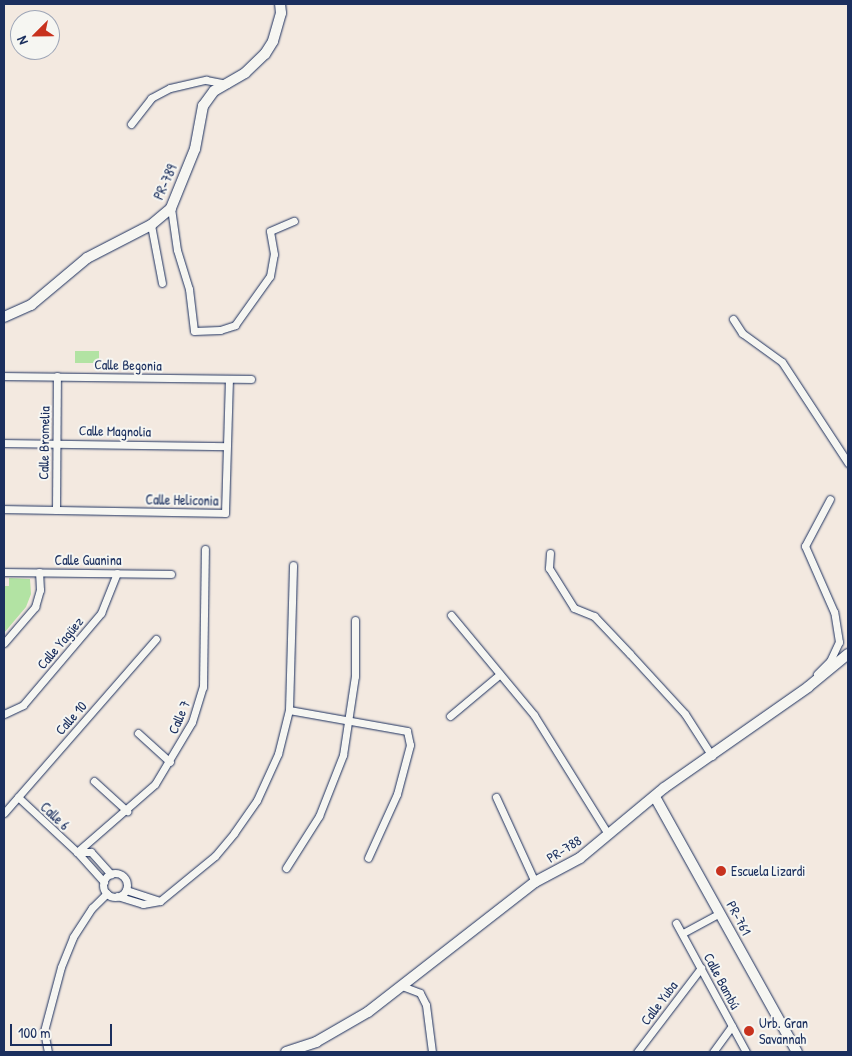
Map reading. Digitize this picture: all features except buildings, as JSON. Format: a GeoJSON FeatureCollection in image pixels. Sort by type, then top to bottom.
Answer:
{"type":"FeatureCollection","features":[{"type":"Feature","properties":{"kind":"street","name":"PR-789"},"geometry":{"type":"LineString","coordinates":[[4,317],[30,304],[87,258],[151,225],[171,208],[195,148],[203,106],[214,91],[246,73],[265,54],[273,41],[281,13],[280,4]]}},
{"type":"Feature","properties":{"kind":"street"},"geometry":{"type":"LineString","coordinates":[[131,124],[151,98],[170,88],[206,80],[227,84]]}},
{"type":"Feature","properties":{"kind":"street"},"geometry":{"type":"LineString","coordinates":[[171,208],[177,250],[189,289],[194,331],[220,330],[234,325],[270,276],[274,254],[270,231],[294,221]]}},
{"type":"Feature","properties":{"kind":"street"},"geometry":{"type":"LineString","coordinates":[[151,225],[162,283]]}},
{"type":"Feature","properties":{"kind":"street"},"geometry":{"type":"LineString","coordinates":[[733,319],[742,333],[782,362],[848,462]]}},
{"type":"Feature","properties":{"kind":"street","name":"Calle Begonia"},"geometry":{"type":"LineString","coordinates":[[4,376],[251,380]]}},
{"type":"Feature","properties":{"kind":"street","name":"Calle Bromelia"},"geometry":{"type":"LineString","coordinates":[[56,510],[57,376]]}},
{"type":"Feature","properties":{"kind":"street","name":"Calle Heliconia"},"geometry":{"type":"LineString","coordinates":[[4,509],[225,514],[229,379]]}},
{"type":"Feature","properties":{"kind":"street","name":"Calle Magnolia"},"geometry":{"type":"LineString","coordinates":[[4,442],[226,446]]}},
{"type":"Feature","properties":{"kind":"street"},"geometry":{"type":"LineString","coordinates":[[808,687],[830,661],[840,642],[834,612],[805,546],[830,499]]}},
{"type":"Feature","properties":{"kind":"street","name":"Calle 7"},"geometry":{"type":"LineString","coordinates":[[77,852],[127,811],[155,784],[170,762],[192,722],[203,687],[205,549]]}},
{"type":"Feature","properties":{"kind":"street"},"geometry":{"type":"LineString","coordinates":[[550,554],[549,568],[574,608],[594,616],[630,654],[685,714],[712,756]]}},
{"type":"Feature","properties":{"kind":"street"},"geometry":{"type":"LineString","coordinates":[[107,893],[143,901],[160,901],[215,856],[257,800],[278,754],[289,710],[293,565]]}},
{"type":"Feature","properties":{"kind":"street","name":"Calle Guanina"},"geometry":{"type":"LineString","coordinates":[[4,572],[171,574]]}},
{"type":"Feature","properties":{"kind":"street"},"geometry":{"type":"LineString","coordinates":[[4,642],[35,607],[40,590],[39,572]]}},
{"type":"Feature","properties":{"kind":"street","name":"Calle Yagüez"},"geometry":{"type":"LineString","coordinates":[[4,714],[23,706],[101,612],[117,572]]}},
{"type":"Feature","properties":{"kind":"street"},"geometry":{"type":"LineString","coordinates":[[451,615],[534,715],[608,834]]}},
{"type":"Feature","properties":{"kind":"street"},"geometry":{"type":"LineString","coordinates":[[286,868],[320,816],[332,789],[350,721],[355,620]]}},
{"type":"Feature","properties":{"kind":"street","name":"Calle 10"},"geometry":{"type":"LineString","coordinates":[[4,813],[156,639]]}},
{"type":"Feature","properties":{"kind":"street","name":"PR-788"},"geometry":{"type":"LineString","coordinates":[[286,1052],[316,1042],[368,1012],[535,882],[580,858],[656,797],[808,687],[848,654]]}},
{"type":"Feature","properties":{"kind":"street"},"geometry":{"type":"LineString","coordinates":[[450,716],[500,674]]}},
{"type":"Feature","properties":{"kind":"street"},"geometry":{"type":"LineString","coordinates":[[289,710],[407,732],[411,738],[397,794],[368,858]]}},
{"type":"Feature","properties":{"kind":"street"},"geometry":{"type":"LineString","coordinates":[[138,734],[170,762]]}},
{"type":"Feature","properties":{"kind":"street"},"geometry":{"type":"LineString","coordinates":[[94,781],[127,811]]}},
{"type":"Feature","properties":{"kind":"street","name":"Calle 6"},"geometry":{"type":"LineString","coordinates":[[18,797],[77,852],[104,882]]}},
{"type":"Feature","properties":{"kind":"street"},"geometry":{"type":"LineString","coordinates":[[496,797],[535,882]]}},
{"type":"Feature","properties":{"kind":"street","name":"PR-761"},"geometry":{"type":"LineString","coordinates":[[656,797],[797,1052]]}},
{"type":"Feature","properties":{"kind":"street","name":"Calle 6"},"geometry":{"type":"LineString","coordinates":[[77,852],[91,852],[111,874]]}},
{"type":"Feature","properties":{"kind":"street"},"geometry":{"type":"LineString","coordinates":[[107,893],[104,882],[111,874],[119,874],[125,879],[126,890]]}},
{"type":"Feature","properties":{"kind":"street"},"geometry":{"type":"LineString","coordinates":[[126,890],[143,901]]}},
{"type":"Feature","properties":{"kind":"street"},"geometry":{"type":"LineString","coordinates":[[117,896],[126,890]]}},
{"type":"Feature","properties":{"kind":"street"},"geometry":{"type":"LineString","coordinates":[[48,1052],[44,1031],[61,967],[73,937],[92,908],[107,893]]}},
{"type":"Feature","properties":{"kind":"street"},"geometry":{"type":"LineString","coordinates":[[683,933],[720,914]]}},
{"type":"Feature","properties":{"kind":"street","name":"Calle Bambú"},"geometry":{"type":"LineString","coordinates":[[676,923],[746,1052]]}},
{"type":"Feature","properties":{"kind":"street","name":"Calle Yuba"},"geometry":{"type":"LineString","coordinates":[[637,1052],[701,968]]}},
{"type":"Feature","properties":{"kind":"street"},"geometry":{"type":"LineString","coordinates":[[402,986],[420,993],[423,999],[432,1052]]}},
{"type":"Feature","properties":{"kind":"street"},"geometry":{"type":"LineString","coordinates":[[713,1052],[732,1026]]}},
{"type":"Feature","properties":{"kind":"green space"},"geometry":{"type":"Polygon","coordinates":[[[75,351],[99,351],[99,363],[75,363],[75,351]]]}},
{"type":"Feature","properties":{"kind":"green space"},"geometry":{"type":"Polygon","coordinates":[[[9,578],[30,579],[31,594],[26,607],[4,633],[4,586],[9,586],[9,578]]]}},
{"type":"Feature","properties":{"kind":"place","name":"Escuela Lizardi"},"geometry":{"type":"Point","coordinates":[721,871]}},
{"type":"Feature","properties":{"kind":"place","name":"Urb. Gran Savannah"},"geometry":{"type":"Point","coordinates":[749,1031]}}]}
